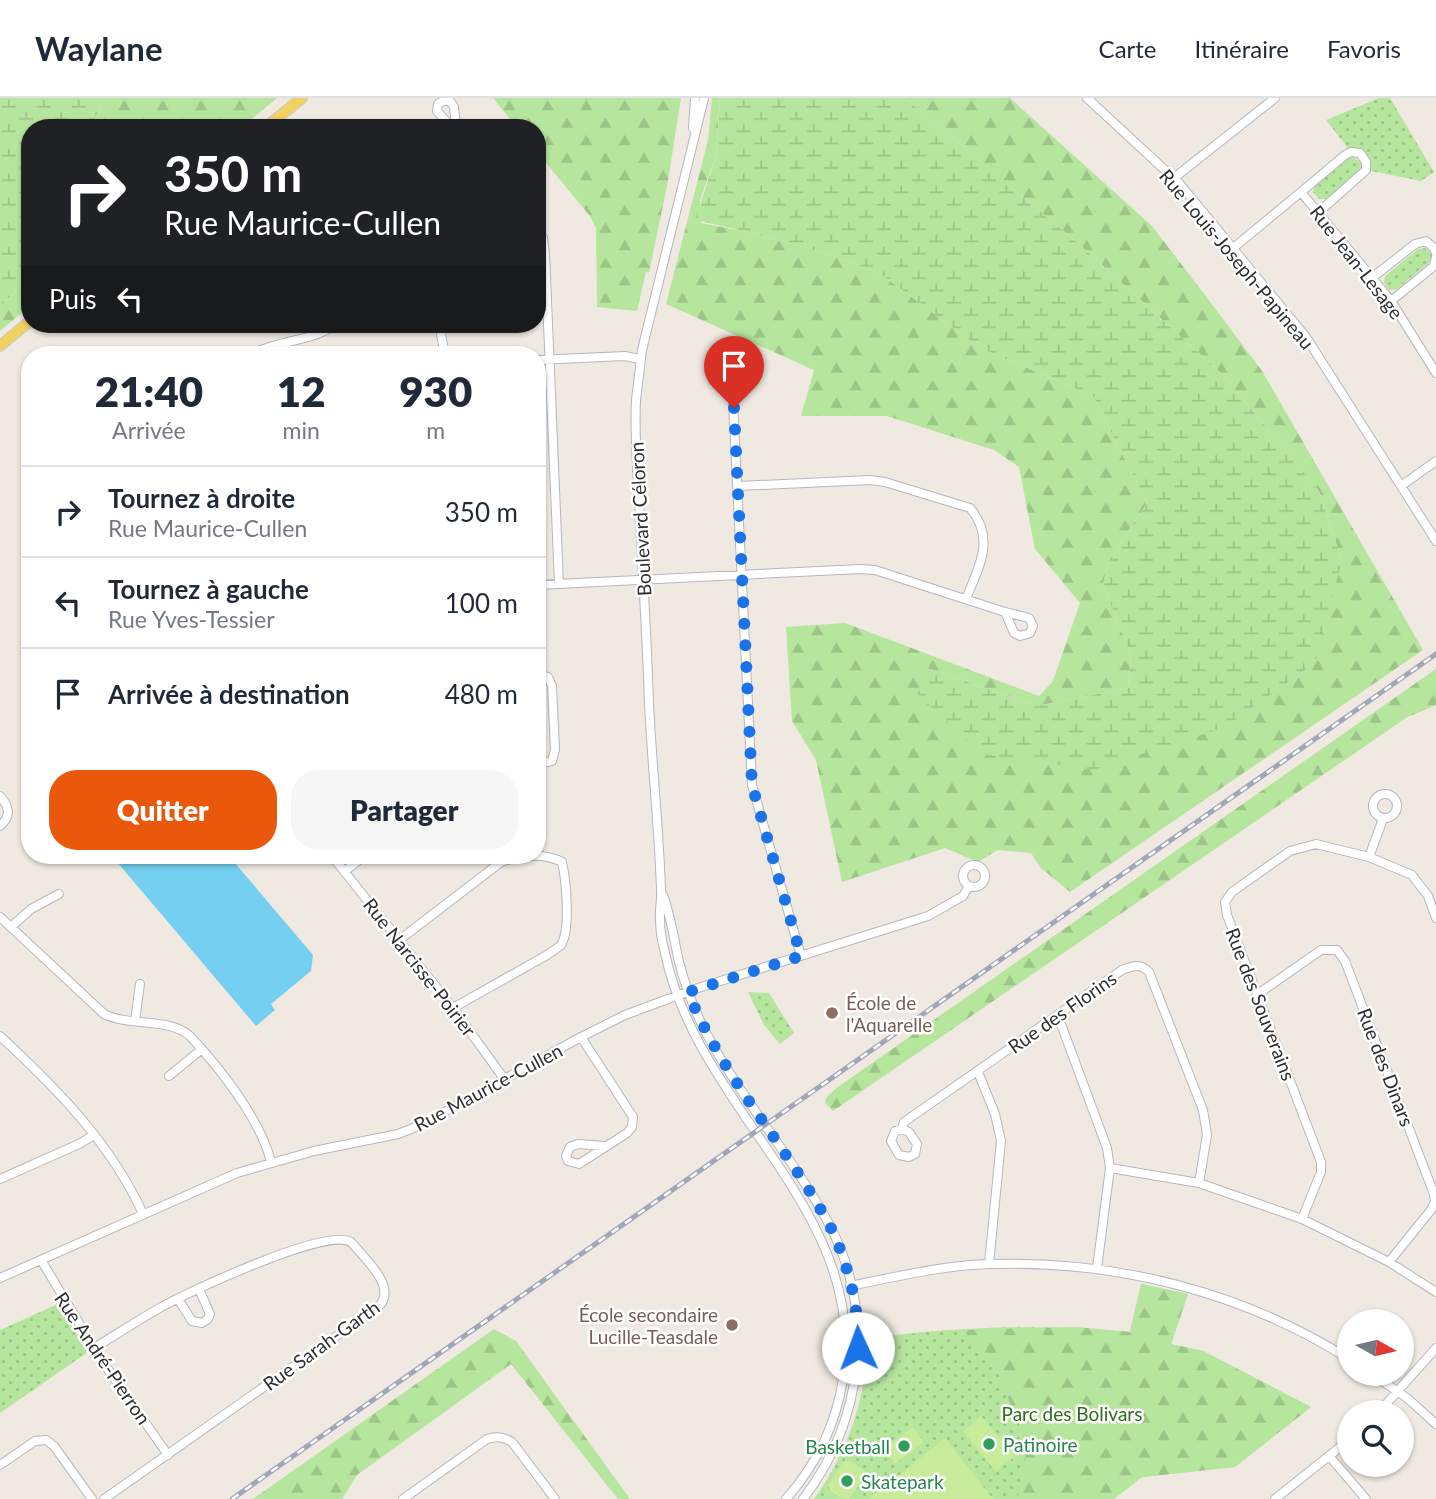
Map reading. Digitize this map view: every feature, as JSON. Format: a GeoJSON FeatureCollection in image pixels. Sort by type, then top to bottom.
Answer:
{"type":"FeatureCollection","features":[{"type":"Feature","properties":{"kind":"main road"},"geometry":{"type":"LineString","coordinates":[[276,119],[302,98]]}},
{"type":"Feature","properties":{"kind":"main road"},"geometry":{"type":"LineString","coordinates":[[0,346],[21,328]]}},
{"type":"Feature","properties":{"kind":"street","name":"Boulevard Céloron"},"geometry":{"type":"LineString","coordinates":[[690,152],[695,98]]}},
{"type":"Feature","properties":{"kind":"street","name":"Boulevard Céloron"},"geometry":{"type":"LineString","coordinates":[[704,98],[640,359],[635,410],[661,892],[660,919],[662,939],[676,996],[707,1060],[816,1228],[833,1264],[840,1289],[846,1344],[838,1405],[815,1459],[786,1499]]}},
{"type":"Feature","properties":{"kind":"street","name":"Rue Louis-Joseph-Papineau"},"geometry":{"type":"LineString","coordinates":[[1087,98],[1174,178],[1306,337],[1436,541]]}},
{"type":"Feature","properties":{"kind":"street"},"geometry":{"type":"LineString","coordinates":[[1174,178],[1275,98]]}},
{"type":"Feature","properties":{"kind":"street"},"geometry":{"type":"LineString","coordinates":[[1301,192],[1345,155],[1351,152],[1360,153],[1366,162],[1366,170],[1319,212]]}},
{"type":"Feature","properties":{"kind":"street","name":"Rue Jean-Lesage"},"geometry":{"type":"LineString","coordinates":[[1232,248],[1301,192],[1391,301],[1436,373]]}},
{"type":"Feature","properties":{"kind":"street"},"geometry":{"type":"LineString","coordinates":[[1373,277],[1415,244],[1426,242],[1434,248],[1434,266],[1391,301]]}},
{"type":"Feature","properties":{"kind":"street"},"geometry":{"type":"LineString","coordinates":[[546,291],[559,584]]}},
{"type":"Feature","properties":{"kind":"street"},"geometry":{"type":"LineString","coordinates":[[273,346],[319,333]]}},
{"type":"Feature","properties":{"kind":"street"},"geometry":{"type":"LineString","coordinates":[[546,359],[625,356],[640,359]]}},
{"type":"Feature","properties":{"kind":"street"},"geometry":{"type":"LineString","coordinates":[[732,382],[752,785],[801,956]]}},
{"type":"Feature","properties":{"kind":"street"},"geometry":{"type":"LineString","coordinates":[[1401,486],[1436,461]]}},
{"type":"Feature","properties":{"kind":"street"},"geometry":{"type":"LineString","coordinates":[[738,486],[870,480],[885,482],[970,508],[979,519],[985,541],[984,555],[966,599]]}},
{"type":"Feature","properties":{"kind":"street"},"geometry":{"type":"LineString","coordinates":[[546,585],[860,569],[875,570],[1005,612]]}},
{"type":"Feature","properties":{"kind":"street"},"geometry":{"type":"LineString","coordinates":[[546,676],[552,686],[555,750],[552,761],[546,763]]}},
{"type":"Feature","properties":{"kind":"street"},"geometry":{"type":"LineString","coordinates":[[0,796],[8,811],[7,818],[0,825]]}},
{"type":"Feature","properties":{"kind":"street"},"geometry":{"type":"LineString","coordinates":[[1369,857],[1383,818]]}},
{"type":"Feature","properties":{"kind":"street","name":"Rue des Souverains"},"geometry":{"type":"LineString","coordinates":[[1302,1219],[1321,1172],[1321,1162],[1227,915],[1225,902],[1231,892],[1290,851],[1316,844],[1369,857],[1412,876],[1429,896],[1436,918]]}},
{"type":"Feature","properties":{"kind":"street"},"geometry":{"type":"LineString","coordinates":[[453,1008],[561,945],[566,929],[565,877],[562,862],[546,856]]}},
{"type":"Feature","properties":{"kind":"street","name":"Rue Narcisse-Poirier"},"geometry":{"type":"LineString","coordinates":[[339,864],[453,1008],[505,1080]]}},
{"type":"Feature","properties":{"kind":"street"},"geometry":{"type":"LineString","coordinates":[[345,871],[354,864]]}},
{"type":"Feature","properties":{"kind":"street"},"geometry":{"type":"LineString","coordinates":[[398,941],[498,864]]}},
{"type":"Feature","properties":{"kind":"street","name":"Rue Maurice-Cullen"},"geometry":{"type":"LineString","coordinates":[[0,1278],[214,1181],[271,1162],[411,1130],[625,1015],[688,992],[928,916],[963,896],[969,886]]}},
{"type":"Feature","properties":{"kind":"street","name":"Boulevard Céloron"},"geometry":{"type":"LineString","coordinates":[[661,892],[672,918],[678,958],[688,992],[700,1020],[717,1052],[825,1217],[839,1245],[852,1286],[859,1339],[851,1401],[831,1457],[803,1499]]}},
{"type":"Feature","properties":{"kind":"street"},"geometry":{"type":"LineString","coordinates":[[11,927],[31,909],[59,894]]}},
{"type":"Feature","properties":{"kind":"street"},"geometry":{"type":"LineString","coordinates":[[0,917],[104,1014],[180,1029],[190,1036],[251,1115],[271,1162]]}},
{"type":"Feature","properties":{"kind":"street","name":"Rue des Dinars"},"geometry":{"type":"LineString","coordinates":[[1258,994],[1321,950],[1336,950],[1345,961],[1434,1194],[1435,1202],[1431,1210],[1389,1262]]}},
{"type":"Feature","properties":{"kind":"street","name":"Rue des Florins"},"geometry":{"type":"LineString","coordinates":[[902,1129],[904,1122],[1122,970],[1135,965],[1144,966],[1149,972],[1203,1110],[1207,1135],[1199,1183]]}},
{"type":"Feature","properties":{"kind":"street"},"geometry":{"type":"LineString","coordinates":[[135,1021],[140,984]]}},
{"type":"Feature","properties":{"kind":"street"},"geometry":{"type":"LineString","coordinates":[[1058,1016],[1107,1148],[1110,1168],[1097,1268]]}},
{"type":"Feature","properties":{"kind":"street"},"geometry":{"type":"LineString","coordinates":[[0,1036],[44,1078],[94,1135],[122,1172],[143,1214]]}},
{"type":"Feature","properties":{"kind":"street"},"geometry":{"type":"LineString","coordinates":[[581,1037],[633,1117],[628,1133],[605,1146]]}},
{"type":"Feature","properties":{"kind":"street"},"geometry":{"type":"LineString","coordinates":[[169,1076],[202,1049]]}},
{"type":"Feature","properties":{"kind":"street"},"geometry":{"type":"LineString","coordinates":[[978,1072],[995,1114],[1001,1141],[989,1264]]}},
{"type":"Feature","properties":{"kind":"street"},"geometry":{"type":"LineString","coordinates":[[0,1178],[94,1135]]}},
{"type":"Feature","properties":{"kind":"street"},"geometry":{"type":"LineString","coordinates":[[1110,1168],[1199,1183],[1302,1219],[1389,1262],[1436,1292]]}},
{"type":"Feature","properties":{"kind":"street","name":"Rue Sarah-Garth"},"geometry":{"type":"LineString","coordinates":[[94,1348],[178,1298],[281,1254],[340,1238],[351,1242],[382,1282],[386,1292],[378,1307],[104,1499]]}},
{"type":"Feature","properties":{"kind":"street","name":"Rue André-Pierron"},"geometry":{"type":"LineString","coordinates":[[41,1260],[94,1348],[168,1455]]}},
{"type":"Feature","properties":{"kind":"street"},"geometry":{"type":"LineString","coordinates":[[840,1289],[930,1271],[989,1264],[1097,1268],[1191,1287],[1278,1320],[1337,1352]]}},
{"type":"Feature","properties":{"kind":"street"},"geometry":{"type":"LineString","coordinates":[[178,1298],[192,1321],[202,1323],[210,1314],[199,1289]]}},
{"type":"Feature","properties":{"kind":"street"},"geometry":{"type":"LineString","coordinates":[[1389,1400],[1436,1348]]}},
{"type":"Feature","properties":{"kind":"street"},"geometry":{"type":"LineString","coordinates":[[1390,1386],[1436,1424]]}},
{"type":"Feature","properties":{"kind":"street"},"geometry":{"type":"LineString","coordinates":[[403,1499],[487,1439],[495,1437],[512,1441],[555,1499]]}},
{"type":"Feature","properties":{"kind":"street"},"geometry":{"type":"LineString","coordinates":[[0,1465],[34,1441],[46,1440],[54,1446],[92,1499]]}},
{"type":"Feature","properties":{"kind":"street"},"geometry":{"type":"LineString","coordinates":[[1275,1499],[1337,1451]]}},
{"type":"Feature","properties":{"kind":"street"},"geometry":{"type":"LineString","coordinates":[[1331,1457],[1366,1499]]}},
{"type":"Feature","properties":{"kind":"green space"},"geometry":{"type":"Polygon","coordinates":[[[0,98],[102,98],[95,119],[21,119],[21,286],[0,306],[0,98]]]}},
{"type":"Feature","properties":{"kind":"green space"},"geometry":{"type":"Polygon","coordinates":[[[102,98],[277,98],[252,119],[95,119],[102,98]]]}},
{"type":"Feature","properties":{"kind":"green space"},"geometry":{"type":"Polygon","coordinates":[[[493,98],[681,98],[668,181],[649,273],[646,272],[637,311],[597,307],[596,228],[590,216],[546,163],[546,119],[510,119],[493,98]]]}},
{"type":"Feature","properties":{"kind":"green space"},"geometry":{"type":"Polygon","coordinates":[[[712,98],[720,98],[716,156],[700,200],[701,223],[748,232],[832,255],[881,274],[980,348],[1093,396],[1147,503],[1108,562],[1103,585],[1131,655],[1128,688],[1037,706],[927,668],[1093,770],[1342,561],[1319,491],[1223,375],[1079,244],[905,98],[1010,98],[1152,226],[1262,371],[1423,650],[1070,892],[1041,868],[1031,853],[998,850],[978,862],[945,848],[842,882],[816,760],[792,721],[786,627],[845,623],[1039,696],[1053,681],[1080,603],[1035,549],[1019,467],[994,450],[887,416],[801,416],[814,370],[666,304],[708,140],[712,98]]]}},
{"type":"Feature","properties":{"kind":"green space"},"geometry":{"type":"Polygon","coordinates":[[[720,98],[905,98],[1079,244],[1223,375],[1319,491],[1342,561],[1315,663],[1225,727],[1093,770],[982,754],[918,694],[927,668],[1037,706],[1128,688],[1131,655],[1103,585],[1108,562],[1147,503],[1093,396],[980,348],[881,274],[832,255],[695,220],[716,156],[720,98]]]}},
{"type":"Feature","properties":{"kind":"green space"},"geometry":{"type":"Polygon","coordinates":[[[1379,98],[1390,98],[1434,172],[1421,181],[1366,170],[1366,162],[1351,152],[1326,120],[1379,98]]]}},
{"type":"Feature","properties":{"kind":"green space"},"geometry":{"type":"Polygon","coordinates":[[[1354,157],[1362,164],[1360,170],[1326,199],[1319,199],[1313,192],[1314,185],[1347,158],[1354,157]]]}},
{"type":"Feature","properties":{"kind":"green space"},"geometry":{"type":"Polygon","coordinates":[[[1425,248],[1433,254],[1431,261],[1397,289],[1389,290],[1384,283],[1385,276],[1418,249],[1425,248]]]}},
{"type":"Feature","properties":{"kind":"green space"},"geometry":{"type":"Polygon","coordinates":[[[21,286],[21,314],[0,331],[0,306],[21,286]]]}},
{"type":"Feature","properties":{"kind":"green space"},"geometry":{"type":"Polygon","coordinates":[[[1436,669],[1436,705],[1406,718],[833,1111],[825,1103],[835,1089],[1436,669]]]}},
{"type":"Feature","properties":{"kind":"green space"},"geometry":{"type":"Polygon","coordinates":[[[748,992],[769,993],[794,1033],[780,1044],[764,1025],[748,992]]]}},
{"type":"Feature","properties":{"kind":"green space","name":"Parc des Bolivars"},"geometry":{"type":"Polygon","coordinates":[[[1141,1284],[1188,1294],[1171,1344],[1203,1351],[1311,1407],[1235,1467],[1142,1477],[1114,1499],[814,1499],[837,1462],[853,1423],[864,1382],[868,1339],[933,1331],[999,1328],[1130,1332],[1141,1284]]]}},
{"type":"Feature","properties":{"kind":"green space","name":"Parc des Bolivars"},"geometry":{"type":"Polygon","coordinates":[[[1141,1284],[1188,1294],[1171,1344],[1203,1351],[1311,1407],[1235,1467],[1142,1477],[1114,1499],[1017,1499],[1025,1470],[1026,1442],[998,1373],[982,1348],[962,1330],[1076,1327],[1130,1332],[1141,1284]]]}},
{"type":"Feature","properties":{"kind":"green space"},"geometry":{"type":"Polygon","coordinates":[[[58,1304],[88,1352],[0,1413],[0,1330],[58,1304]]]}},
{"type":"Feature","properties":{"kind":"green space"},"geometry":{"type":"Polygon","coordinates":[[[494,1329],[516,1341],[630,1499],[618,1499],[511,1364],[357,1475],[342,1499],[253,1499],[494,1329]]]}},
{"type":"Feature","properties":{"kind":"green space","name":"Patinoire"},"geometry":{"type":"Polygon","coordinates":[[[981,1416],[1015,1456],[996,1472],[963,1431],[981,1416]]]}},
{"type":"Feature","properties":{"kind":"green space","name":"Basketball"},"geometry":{"type":"Polygon","coordinates":[[[913,1427],[924,1442],[895,1464],[884,1449],[913,1427]]]}},
{"type":"Feature","properties":{"kind":"green space"},"geometry":{"type":"Polygon","coordinates":[[[945,1438],[993,1499],[869,1499],[945,1438]]]}},
{"type":"Feature","properties":{"kind":"green space","name":"Skatepark"},"geometry":{"type":"Polygon","coordinates":[[[850,1461],[864,1470],[866,1476],[849,1499],[845,1499],[837,1496],[828,1486],[843,1462],[850,1461]]]}},
{"type":"Feature","properties":{"kind":"water"},"geometry":{"type":"Polygon","coordinates":[[[119,864],[236,864],[313,955],[311,971],[271,1004],[275,1010],[256,1026],[119,864]]]}},
{"type":"Feature","properties":{"kind":"railway"},"geometry":{"type":"LineString","coordinates":[[232,1499],[1436,654]]}},
{"type":"Feature","properties":{"kind":"place","name":"École de l'Aquarelle"},"geometry":{"type":"Point","coordinates":[832,1013]}},
{"type":"Feature","properties":{"kind":"place","name":"École secondaire Lucille-Teasdale"},"geometry":{"type":"Point","coordinates":[732,1325]}},
{"type":"Feature","properties":{"kind":"place","name":"Patinoire"},"geometry":{"type":"Point","coordinates":[989,1444]}},
{"type":"Feature","properties":{"kind":"place","name":"Basketball"},"geometry":{"type":"Point","coordinates":[904,1446]}},
{"type":"Feature","properties":{"kind":"place","name":"Skatepark"},"geometry":{"type":"Point","coordinates":[847,1481]}},
{"type":"Feature","properties":{"kind":"route"},"geometry":{"type":"LineString","coordinates":[[734,408],[752,785],[801,956],[688,992],[717,1052],[832,1230],[845,1262],[854,1297],[858,1319],[858,1348]]}}]}
